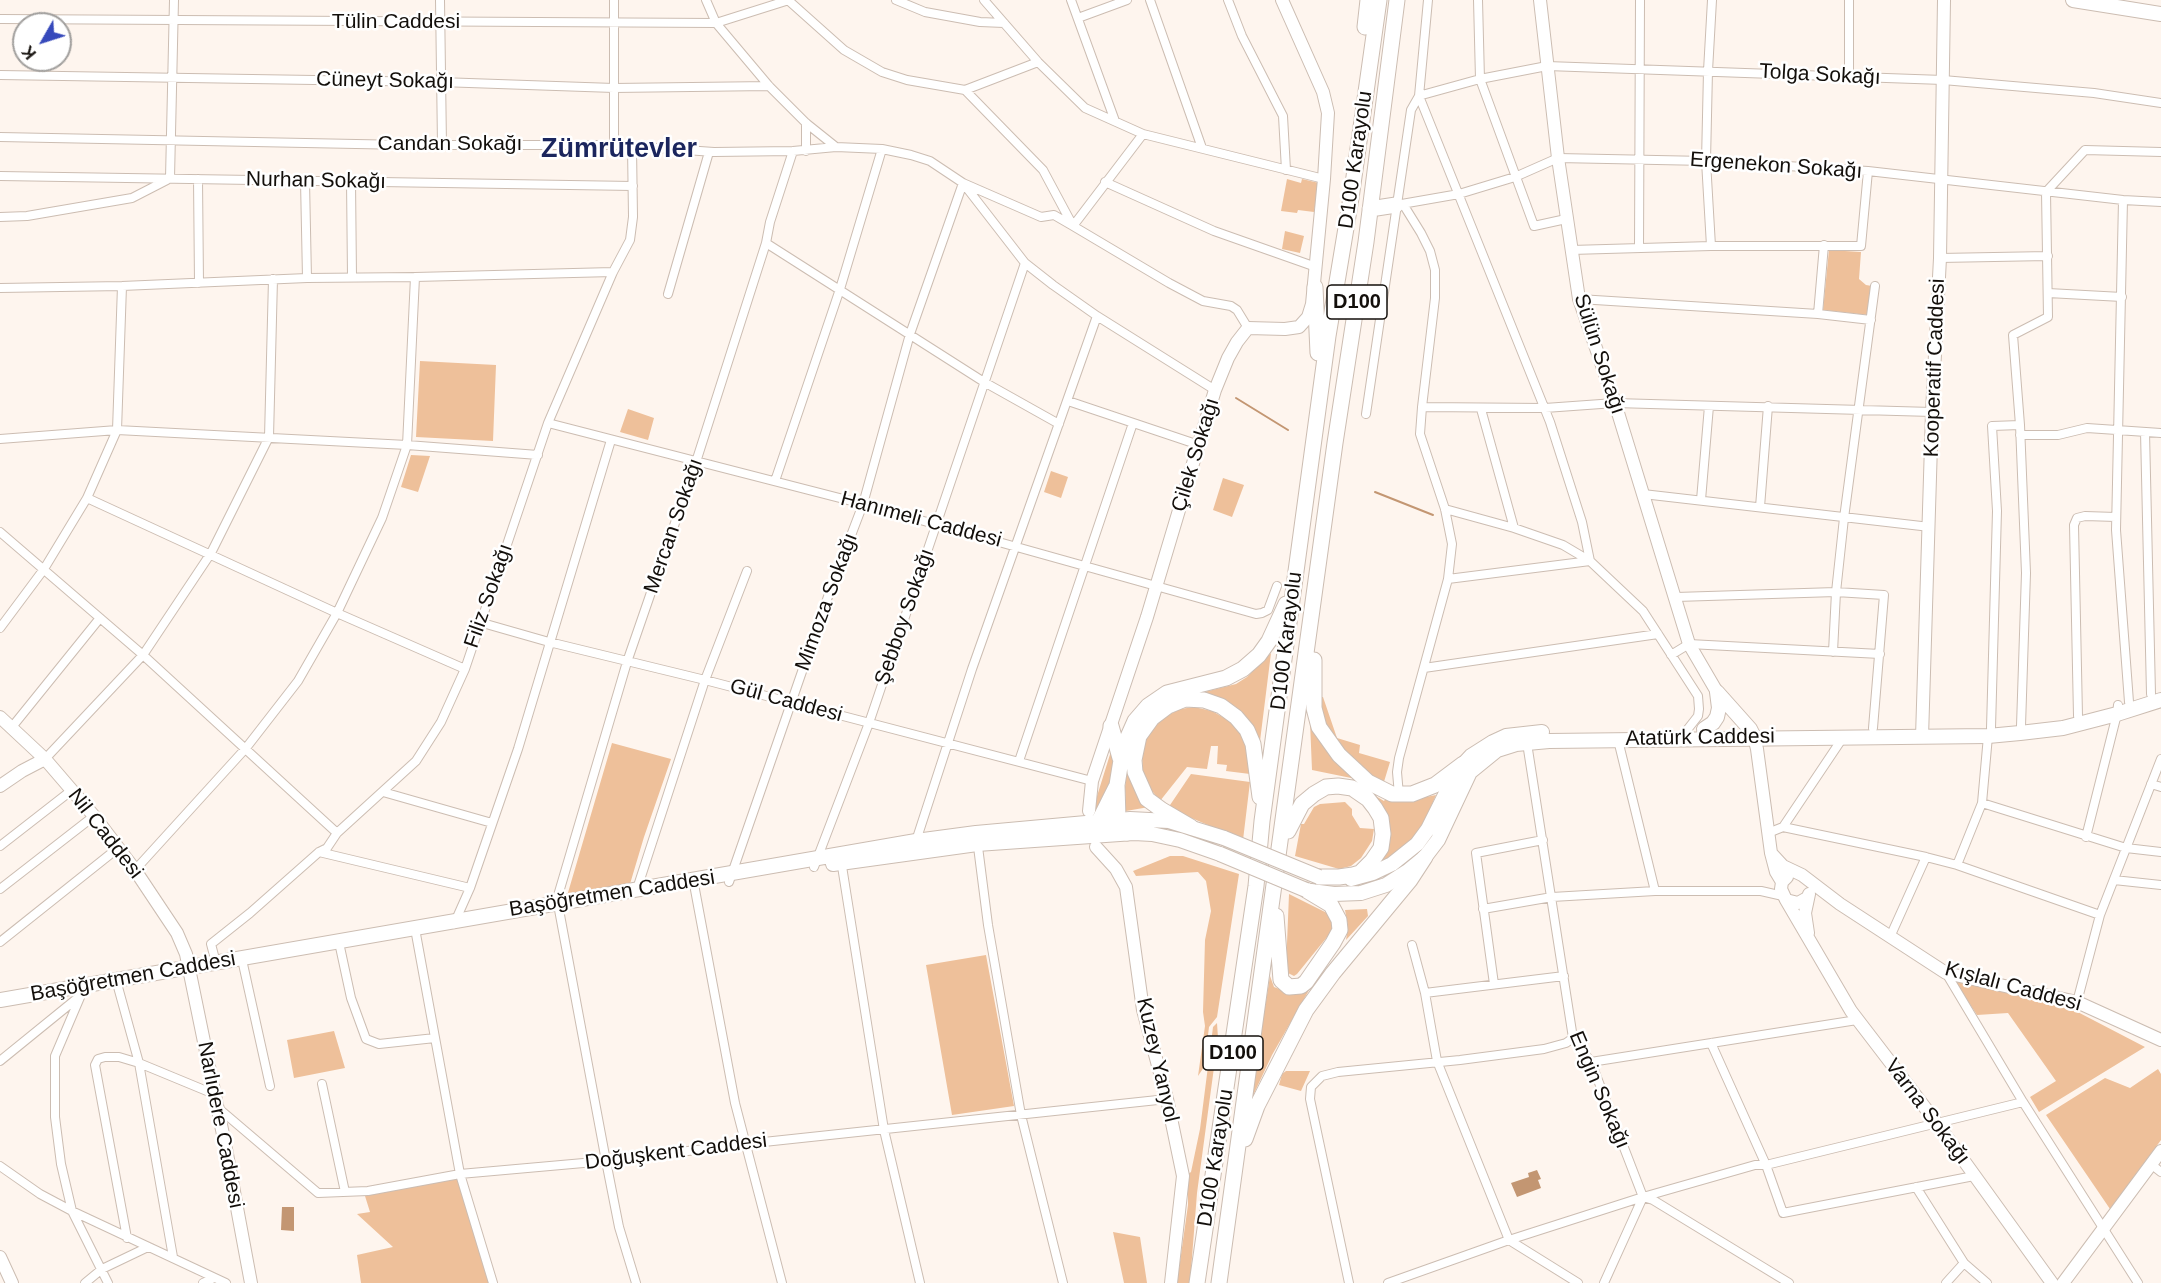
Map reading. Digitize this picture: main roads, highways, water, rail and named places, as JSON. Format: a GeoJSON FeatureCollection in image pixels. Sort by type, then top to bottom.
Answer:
{"type":"FeatureCollection","features":[{"type":"Feature","properties":{"kind":"highway"},"geometry":{"type":"LineString","coordinates":[[1359,142],[1362,56],[1368,0]]}},
{"type":"Feature","properties":{"kind":"highway","name":"D100 Karayolu"},"geometry":{"type":"LineString","coordinates":[[1197,1283],[1256,886],[1262,821],[1319,399],[1379,0]]}},
{"type":"Feature","properties":{"kind":"highway","name":"D100 Karayolu"},"geometry":{"type":"LineString","coordinates":[[1219,1283],[1370,209],[1396,0]]}},
{"type":"Feature","properties":{"kind":"highway"},"geometry":{"type":"LineString","coordinates":[[1370,209],[1400,205]]}},
{"type":"Feature","properties":{"kind":"highway"},"geometry":{"type":"LineString","coordinates":[[1315,287],[1319,399]]}},
{"type":"Feature","properties":{"kind":"highway"},"geometry":{"type":"LineString","coordinates":[[1127,833],[1121,829],[1118,819],[1117,784],[1120,758],[1129,730],[1142,712],[1172,691],[1234,674],[1259,655],[1277,627],[1294,584]]}},
{"type":"Feature","properties":{"kind":"highway"},"geometry":{"type":"LineString","coordinates":[[1313,603],[1314,700],[1319,727],[1333,748],[1361,777],[1375,787],[1399,795],[1426,790],[1463,764]]}},
{"type":"Feature","properties":{"kind":"highway"},"geometry":{"type":"LineString","coordinates":[[1191,827],[1147,799],[1138,782],[1134,760],[1139,736],[1152,717],[1168,706],[1194,699],[1221,706],[1236,717],[1247,730],[1255,752],[1262,821]]}},
{"type":"Feature","properties":{"kind":"highway"},"geometry":{"type":"LineString","coordinates":[[1111,726],[1120,758]]}},
{"type":"Feature","properties":{"kind":"highway"},"geometry":{"type":"LineString","coordinates":[[1094,816],[1117,784]]}},
{"type":"Feature","properties":{"kind":"highway"},"geometry":{"type":"LineString","coordinates":[[1280,851],[1298,810],[1314,794],[1326,787],[1338,786],[1358,791],[1368,799],[1379,814],[1383,828],[1381,848],[1360,873],[1345,877],[1319,877]]}},
{"type":"Feature","properties":{"kind":"highway"},"geometry":{"type":"LineString","coordinates":[[1234,1173],[1257,1106],[1306,1010],[1333,973],[1410,880],[1425,857]]}},
{"type":"Feature","properties":{"kind":"highway"},"geometry":{"type":"LineString","coordinates":[[1275,881],[1279,974],[1281,980],[1289,987],[1301,986],[1306,982],[1338,937],[1340,930],[1340,920],[1331,905],[1306,890]]}},
{"type":"Feature","properties":{"kind":"main road"},"geometry":{"type":"LineString","coordinates":[[2073,0],[2161,14]]}},
{"type":"Feature","properties":{"kind":"main road"},"geometry":{"type":"LineString","coordinates":[[1704,729],[1717,717],[1719,708],[1716,692],[1746,733]]}},
{"type":"Feature","properties":{"kind":"main road","name":"Atatürk Caddesi"},"geometry":{"type":"LineString","coordinates":[[1224,838],[1319,877],[1343,880],[1362,877],[1401,858],[1424,836],[1457,771],[1463,764],[1493,742],[1519,734],[1563,731],[1704,729],[1746,733],[1844,736],[2063,728],[2158,695]]}},
{"type":"Feature","properties":{"kind":"main road","name":"Atatürk Caddesi"},"geometry":{"type":"LineString","coordinates":[[1989,732],[2121,707]]}},
{"type":"Feature","properties":{"kind":"main road","name":"Atatürk Caddesi"},"geometry":{"type":"LineString","coordinates":[[1220,854],[1319,894],[1370,891],[1397,879],[1425,857],[1443,832],[1470,772],[1497,750],[1527,742],[1746,733],[1873,728],[1922,733]]}},
{"type":"Feature","properties":{"kind":"main road","name":"Başöğretmen Caddesi"},"geometry":{"type":"LineString","coordinates":[[0,1000],[118,987],[216,963],[816,862],[977,839],[1094,816],[1160,820],[1224,838]]}},
{"type":"Feature","properties":{"kind":"main road","name":"Başöğretmen Caddesi"},"geometry":{"type":"LineString","coordinates":[[841,858],[915,841],[1127,833],[1162,836],[1220,854]]}},
{"type":"Feature","properties":{"kind":"main road","name":"Başöğretmen Caddesi"},"geometry":{"type":"LineString","coordinates":[[0,1008],[189,970],[243,964],[416,934],[454,924]]}},
{"type":"Feature","properties":{"kind":"waterway"},"geometry":{"type":"LineString","coordinates":[[1236,398],[1288,430]]}},
{"type":"Feature","properties":{"kind":"waterway"},"geometry":{"type":"LineString","coordinates":[[1375,492],[1433,515]]}},
{"type":"Feature","properties":{"kind":"district","name":"Zümrütevler"},"geometry":{"type":"Point","coordinates":[619,150]}}]}
